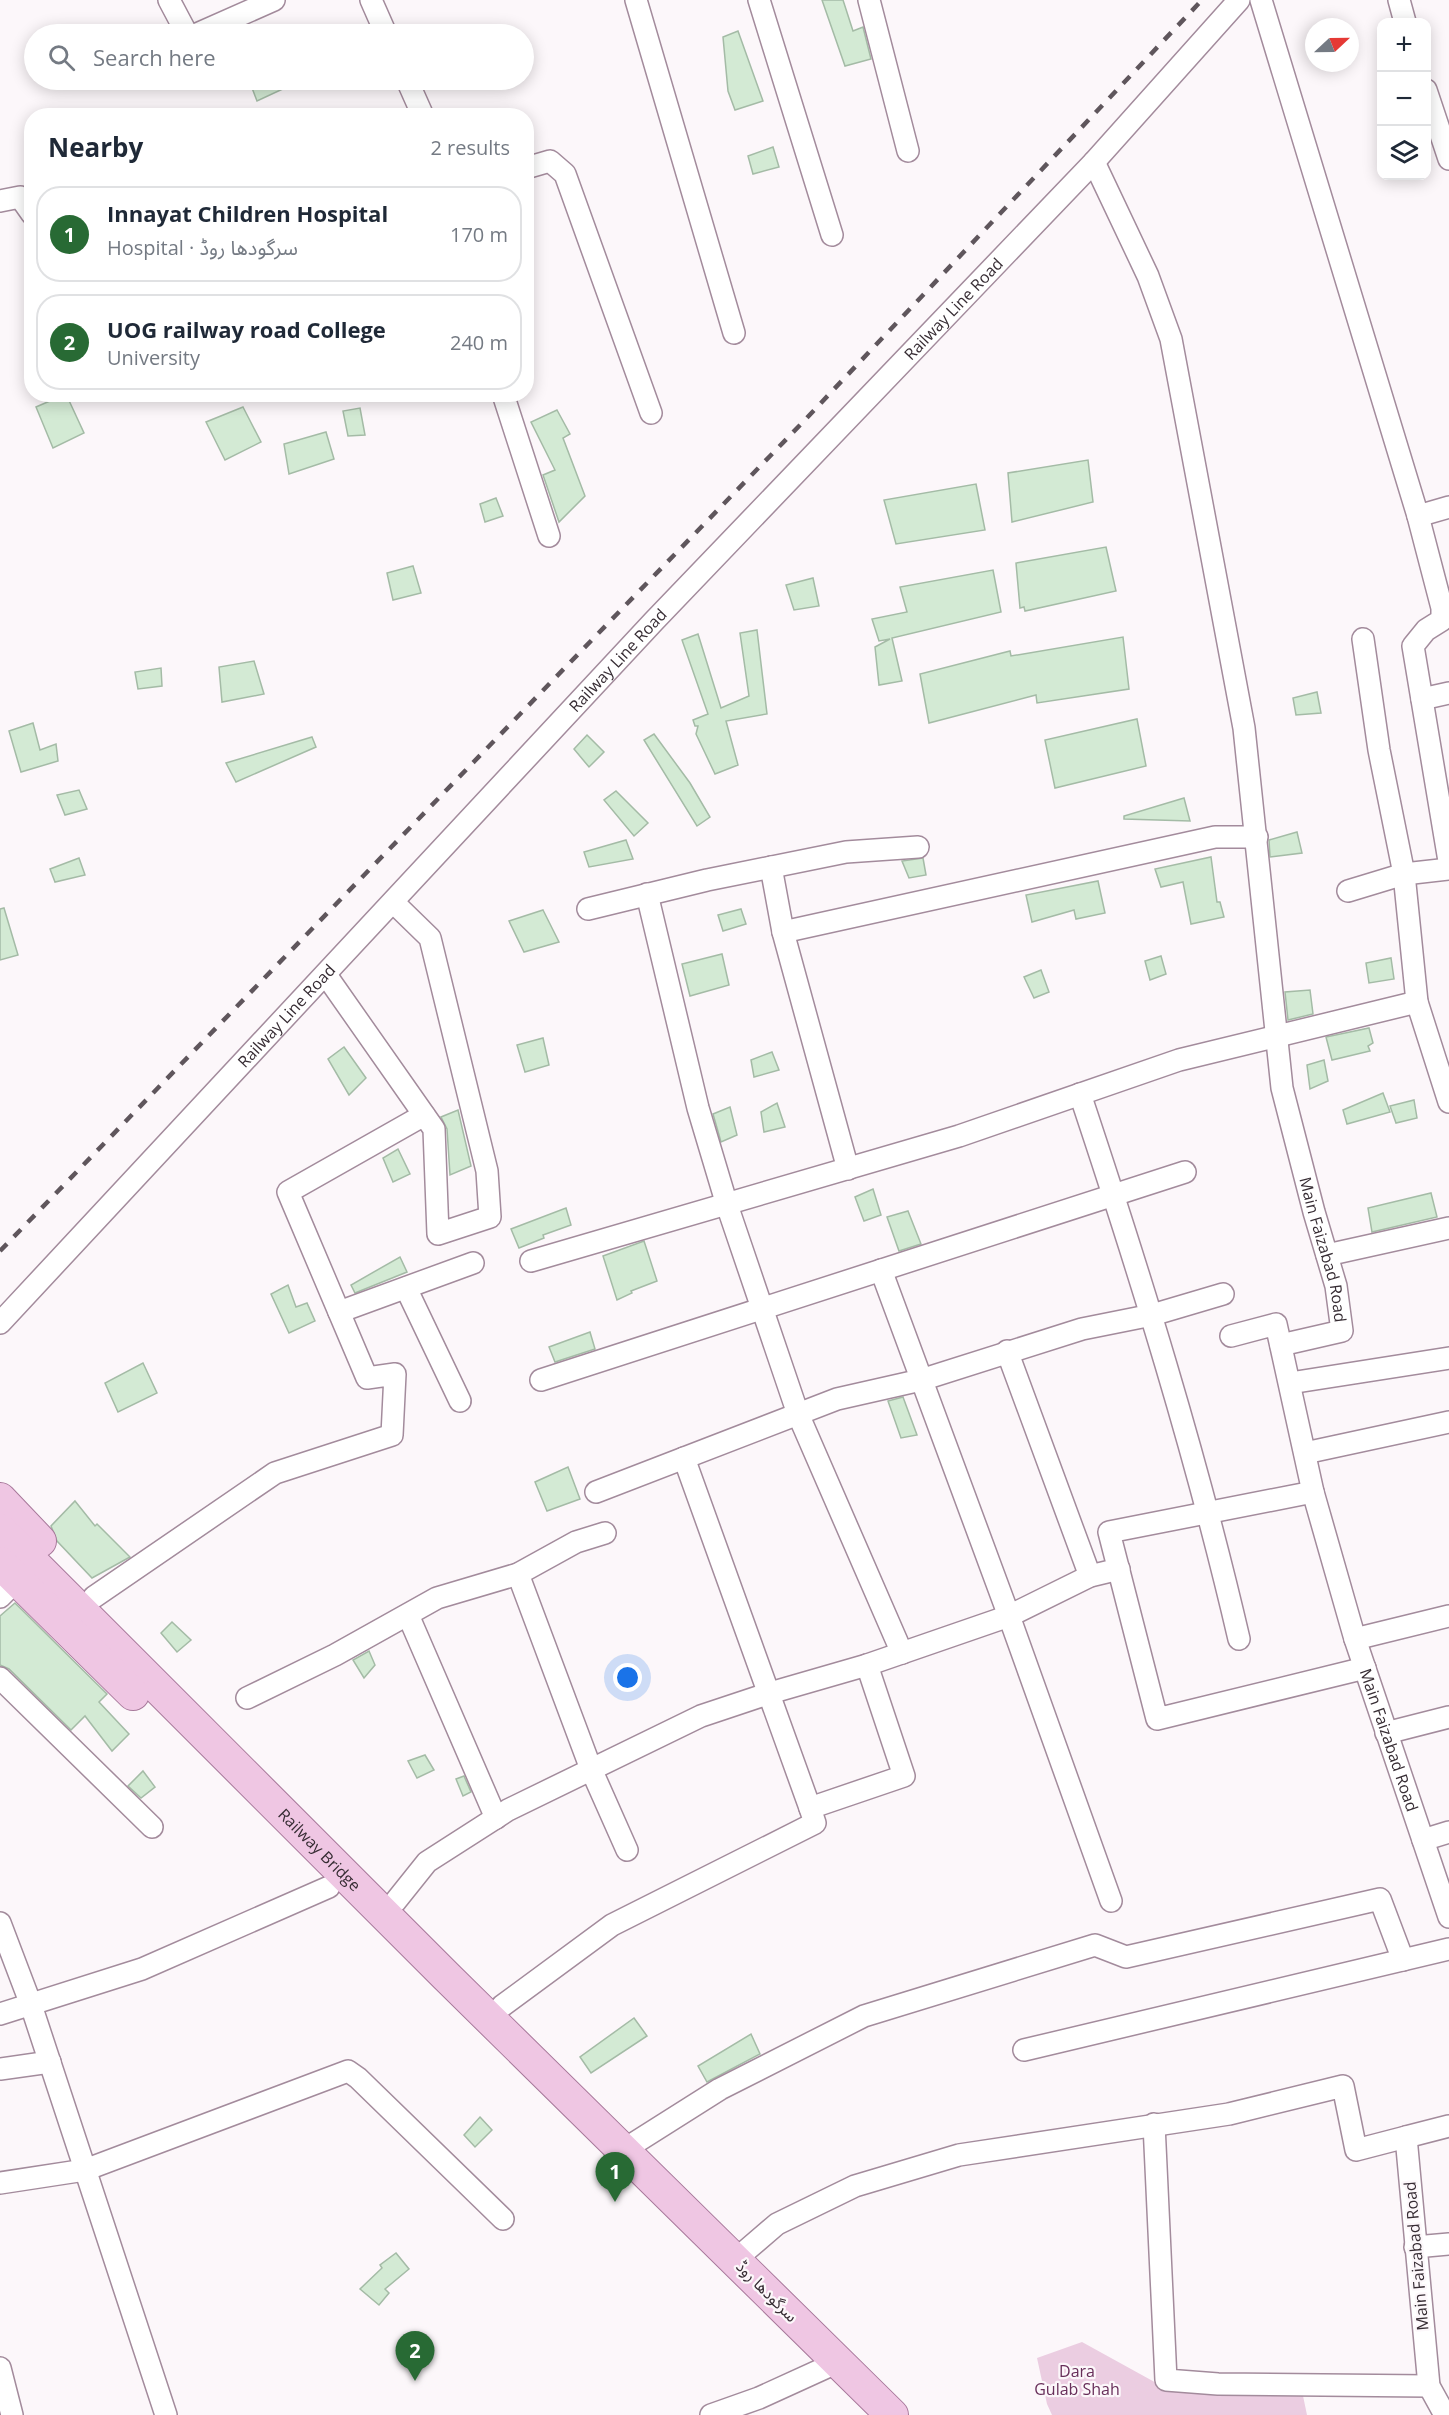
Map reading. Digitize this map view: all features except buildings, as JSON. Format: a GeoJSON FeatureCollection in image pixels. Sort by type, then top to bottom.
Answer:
{"type":"FeatureCollection","features":[{"type":"Feature","properties":{"kind":"main road"},"geometry":{"type":"LineString","coordinates":[[0,1499],[395,1902],[610,2115],[637,2156],[615,2159],[590,2140],[6,1580]]}},
{"type":"Feature","properties":{"kind":"main road","name":"Railway Bridge"},"geometry":{"type":"LineString","coordinates":[[0,1530],[637,2156]]}},
{"type":"Feature","properties":{"kind":"main road","name":"سرگودھا روڈ"},"geometry":{"type":"LineString","coordinates":[[637,2156],[735,2260],[891,2415]]}},
{"type":"Feature","properties":{"kind":"street"},"geometry":{"type":"LineString","coordinates":[[169,0],[182,24]]}},
{"type":"Feature","properties":{"kind":"street"},"geometry":{"type":"LineString","coordinates":[[211,24],[234,8],[273,0]]}},
{"type":"Feature","properties":{"kind":"street"},"geometry":{"type":"LineString","coordinates":[[371,0],[382,24]]}},
{"type":"Feature","properties":{"kind":"street"},"geometry":{"type":"LineString","coordinates":[[636,0],[734,333]]}},
{"type":"Feature","properties":{"kind":"street"},"geometry":{"type":"LineString","coordinates":[[759,0],[832,235]]}},
{"type":"Feature","properties":{"kind":"street"},"geometry":{"type":"LineString","coordinates":[[869,0],[908,151]]}},
{"type":"Feature","properties":{"kind":"street","name":"Railway Line Road"},"geometry":{"type":"LineString","coordinates":[[0,1323],[662,612],[1095,162],[1239,0]]}},
{"type":"Feature","properties":{"kind":"street"},"geometry":{"type":"LineString","coordinates":[[1261,0],[1418,516],[1442,608],[1442,620],[1426,630],[1413,646],[1449,861]]}},
{"type":"Feature","properties":{"kind":"street"},"geometry":{"type":"LineString","coordinates":[[1399,0],[1404,18]]}},
{"type":"Feature","properties":{"kind":"street"},"geometry":{"type":"LineString","coordinates":[[411,90],[419,108]]}},
{"type":"Feature","properties":{"kind":"street"},"geometry":{"type":"LineString","coordinates":[[1431,105],[1449,159]]}},
{"type":"Feature","properties":{"kind":"street"},"geometry":{"type":"LineString","coordinates":[[534,165],[550,160],[564,174],[651,413]]}},
{"type":"Feature","properties":{"kind":"street","name":"Main Faizabad Road"},"geometry":{"type":"LineString","coordinates":[[1095,162],[1148,276],[1171,339],[1244,728],[1282,1088],[1336,1286],[1342,1331],[1281,1345],[1313,1492],[1355,1639],[1449,1917]]}},
{"type":"Feature","properties":{"kind":"street"},"geometry":{"type":"LineString","coordinates":[[0,201],[20,197],[24,203]]}},
{"type":"Feature","properties":{"kind":"street"},"geometry":{"type":"LineString","coordinates":[[506,402],[549,536]]}},
{"type":"Feature","properties":{"kind":"street"},"geometry":{"type":"LineString","coordinates":[[1418,516],[1449,507]]}},
{"type":"Feature","properties":{"kind":"street"},"geometry":{"type":"LineString","coordinates":[[1363,639],[1379,750],[1404,874],[1417,1002],[1449,1102]]}},
{"type":"Feature","properties":{"kind":"street"},"geometry":{"type":"LineString","coordinates":[[1422,699],[1449,693]]}},
{"type":"Feature","properties":{"kind":"street"},"geometry":{"type":"LineString","coordinates":[[783,932],[1204,840],[1257,837]]}},
{"type":"Feature","properties":{"kind":"street"},"geometry":{"type":"LineString","coordinates":[[588,909],[647,894],[846,852],[918,847]]}},
{"type":"Feature","properties":{"kind":"street"},"geometry":{"type":"LineString","coordinates":[[771,867],[783,932],[848,1169]]}},
{"type":"Feature","properties":{"kind":"street"},"geometry":{"type":"LineString","coordinates":[[1348,891],[1404,874],[1449,869]]}},
{"type":"Feature","properties":{"kind":"street"},"geometry":{"type":"LineString","coordinates":[[647,894],[698,1108],[727,1205],[798,1414],[902,1653]]}},
{"type":"Feature","properties":{"kind":"street"},"geometry":{"type":"LineString","coordinates":[[326,975],[434,1129],[438,1234],[490,1217],[487,1171],[430,938],[393,902]]}},
{"type":"Feature","properties":{"kind":"street"},"geometry":{"type":"LineString","coordinates":[[531,1261],[959,1136],[1179,1060],[1417,1002]]}},
{"type":"Feature","properties":{"kind":"street"},"geometry":{"type":"LineString","coordinates":[[1080,1094],[1152,1315],[1209,1511],[1239,1638]]}},
{"type":"Feature","properties":{"kind":"street"},"geometry":{"type":"LineString","coordinates":[[94,1597],[159,1550],[275,1473],[392,1435],[395,1374],[367,1378],[288,1192],[424,1115]]}},
{"type":"Feature","properties":{"kind":"street"},"geometry":{"type":"LineString","coordinates":[[541,1380],[1185,1172]]}},
{"type":"Feature","properties":{"kind":"street"},"geometry":{"type":"LineString","coordinates":[[1327,1255],[1449,1228]]}},
{"type":"Feature","properties":{"kind":"street"},"geometry":{"type":"LineString","coordinates":[[339,1312],[473,1263]]}},
{"type":"Feature","properties":{"kind":"street"},"geometry":{"type":"LineString","coordinates":[[881,1270],[1111,1901]]}},
{"type":"Feature","properties":{"kind":"street"},"geometry":{"type":"LineString","coordinates":[[406,1288],[460,1401]]}},
{"type":"Feature","properties":{"kind":"street"},"geometry":{"type":"LineString","coordinates":[[596,1492],[837,1399],[921,1380],[1082,1329],[1152,1315],[1223,1294]]}},
{"type":"Feature","properties":{"kind":"street"},"geometry":{"type":"LineString","coordinates":[[1232,1336],[1276,1324],[1281,1345]]}},
{"type":"Feature","properties":{"kind":"street"},"geometry":{"type":"LineString","coordinates":[[1007,1351],[1089,1576]]}},
{"type":"Feature","properties":{"kind":"street"},"geometry":{"type":"LineString","coordinates":[[1290,1383],[1449,1358]]}},
{"type":"Feature","properties":{"kind":"street"},"geometry":{"type":"LineString","coordinates":[[1305,1453],[1449,1422]]}},
{"type":"Feature","properties":{"kind":"street"},"geometry":{"type":"LineString","coordinates":[[502,2006],[612,1925],[815,1823],[684,1458]]}},
{"type":"Feature","properties":{"kind":"street"},"geometry":{"type":"LineString","coordinates":[[1313,1492],[1109,1532],[1157,1719],[1365,1668]]}},
{"type":"Feature","properties":{"kind":"street"},"geometry":{"type":"LineString","coordinates":[[247,1698],[335,1654],[437,1598],[518,1574],[576,1542],[605,1533]]}},
{"type":"Feature","properties":{"kind":"street"},"geometry":{"type":"LineString","coordinates":[[395,1902],[427,1862],[496,1818],[701,1716],[867,1665],[1009,1616],[1089,1576],[1119,1569]]}},
{"type":"Feature","properties":{"kind":"street"},"geometry":{"type":"LineString","coordinates":[[518,1574],[591,1769],[627,1850]]}},
{"type":"Feature","properties":{"kind":"street"},"geometry":{"type":"LineString","coordinates":[[408,1615],[496,1818]]}},
{"type":"Feature","properties":{"kind":"street"},"geometry":{"type":"LineString","coordinates":[[1355,1639],[1449,1616]]}},
{"type":"Feature","properties":{"kind":"street"},"geometry":{"type":"LineString","coordinates":[[810,1808],[904,1776],[867,1665]]}},
{"type":"Feature","properties":{"kind":"street"},"geometry":{"type":"LineString","coordinates":[[0,1678],[152,1827]]}},
{"type":"Feature","properties":{"kind":"street"},"geometry":{"type":"LineString","coordinates":[[1386,1733],[1449,1717]]}},
{"type":"Feature","properties":{"kind":"street"},"geometry":{"type":"LineString","coordinates":[[1423,1840],[1449,1832]]}},
{"type":"Feature","properties":{"kind":"street"},"geometry":{"type":"LineString","coordinates":[[0,2014],[30,2002],[142,1969],[328,1887]]}},
{"type":"Feature","properties":{"kind":"street"},"geometry":{"type":"LineString","coordinates":[[637,2156],[720,2089],[864,2016],[1095,1945],[1126,1957],[1380,1899],[1403,1960]]}},
{"type":"Feature","properties":{"kind":"street"},"geometry":{"type":"LineString","coordinates":[[0,1923],[30,2002],[166,2415]]}},
{"type":"Feature","properties":{"kind":"street"},"geometry":{"type":"LineString","coordinates":[[1024,2050],[1449,1949]]}},
{"type":"Feature","properties":{"kind":"street"},"geometry":{"type":"LineString","coordinates":[[0,2069],[50,2062]]}},
{"type":"Feature","properties":{"kind":"street"},"geometry":{"type":"LineString","coordinates":[[0,2183],[85,2170],[348,2072],[358,2078],[502,2219]]}},
{"type":"Feature","properties":{"kind":"street"},"geometry":{"type":"LineString","coordinates":[[735,2260],[777,2224],[855,2186],[959,2155],[1229,2114],[1343,2086],[1356,2150],[1449,2126]]}},
{"type":"Feature","properties":{"kind":"street"},"geometry":{"type":"LineString","coordinates":[[1154,2124],[1166,2380],[1218,2384],[1429,2386]]}},
{"type":"Feature","properties":{"kind":"street","name":"Main Faizabad Road"},"geometry":{"type":"LineString","coordinates":[[1406,2137],[1429,2386],[1445,2415]]}},
{"type":"Feature","properties":{"kind":"street"},"geometry":{"type":"LineString","coordinates":[[1415,2247],[1449,2244]]}},
{"type":"Feature","properties":{"kind":"street"},"geometry":{"type":"LineString","coordinates":[[711,2415],[759,2398],[838,2362]]}},
{"type":"Feature","properties":{"kind":"street"},"geometry":{"type":"LineString","coordinates":[[0,2368],[12,2415]]}},
{"type":"Feature","properties":{"kind":"green space","name":"Dara Gulab Shah"},"geometry":{"type":"Polygon","coordinates":[[[1082,2342],[1160,2385],[1302,2391],[1307,2415],[1052,2415],[1047,2404],[1037,2358],[1082,2342]]]}},
{"type":"Feature","properties":{"kind":"railway"},"geometry":{"type":"LineString","coordinates":[[0,1251],[802,423],[1202,0]]}},
{"type":"Feature","properties":{"kind":"place","name":"Innayat Children Hospital"},"geometry":{"type":"Point","coordinates":[615,2202]}},
{"type":"Feature","properties":{"kind":"place","name":"UOG railway road College"},"geometry":{"type":"Point","coordinates":[415,2381]}}]}
